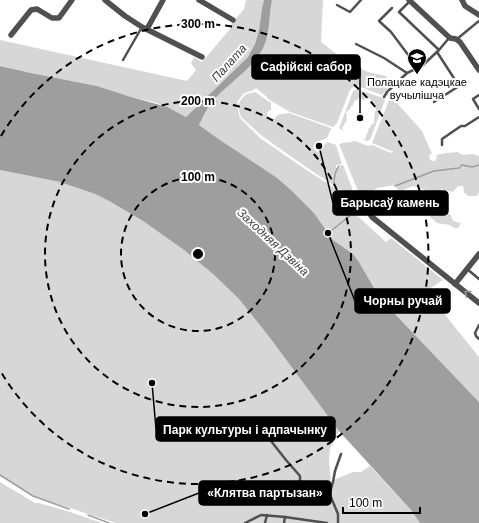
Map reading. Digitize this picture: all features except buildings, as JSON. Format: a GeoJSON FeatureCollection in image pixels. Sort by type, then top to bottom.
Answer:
{"type":"FeatureCollection","features":[{"type":"Feature","properties":{"kind":"street"},"geometry":{"type":"LineString","coordinates":[[11,35],[31,10],[37,9],[52,18],[59,18],[72,0]]}},
{"type":"Feature","properties":{"kind":"street"},"geometry":{"type":"LineString","coordinates":[[105,0],[125,16],[144,28],[202,57]]}},
{"type":"Feature","properties":{"kind":"street"},"geometry":{"type":"LineString","coordinates":[[144,28],[163,0]]}},
{"type":"Feature","properties":{"kind":"street"},"geometry":{"type":"LineString","coordinates":[[199,0],[233,20]]}},
{"type":"Feature","properties":{"kind":"street"},"geometry":{"type":"LineString","coordinates":[[409,0],[450,38],[456,39],[460,42],[479,70]]}},
{"type":"Feature","properties":{"kind":"street"},"geometry":{"type":"LineString","coordinates":[[462,0],[465,6],[479,15]]}},
{"type":"Feature","properties":{"kind":"street"},"geometry":{"type":"LineString","coordinates":[[366,208],[372,217],[479,303]]}},
{"type":"Feature","properties":{"kind":"street"},"geometry":{"type":"LineString","coordinates":[[455,284],[479,255]]}},
{"type":"Feature","properties":{"kind":"lane"},"geometry":{"type":"LineString","coordinates":[[337,5],[350,12],[361,0]]}},
{"type":"Feature","properties":{"kind":"lane"},"geometry":{"type":"LineString","coordinates":[[409,0],[399,12],[438,51],[459,86],[434,102]]}},
{"type":"Feature","properties":{"kind":"lane"},"geometry":{"type":"LineString","coordinates":[[392,8],[379,21],[391,32],[418,68]]}},
{"type":"Feature","properties":{"kind":"lane"},"geometry":{"type":"LineString","coordinates":[[456,39],[479,21]]}},
{"type":"Feature","properties":{"kind":"lane"},"geometry":{"type":"LineString","coordinates":[[122,60],[144,28]]}},
{"type":"Feature","properties":{"kind":"lane"},"geometry":{"type":"LineString","coordinates":[[384,97],[387,92],[407,73],[422,66],[450,38]]}},
{"type":"Feature","properties":{"kind":"lane"},"geometry":{"type":"LineString","coordinates":[[356,44],[384,58],[407,73]]}},
{"type":"Feature","properties":{"kind":"lane"},"geometry":{"type":"LineString","coordinates":[[479,95],[474,99],[479,109]]}},
{"type":"Feature","properties":{"kind":"lane"},"geometry":{"type":"LineString","coordinates":[[442,145],[442,140],[461,126],[465,126],[479,117]]}},
{"type":"Feature","properties":{"kind":"lane"},"geometry":{"type":"LineString","coordinates":[[467,269],[479,279]]}},
{"type":"Feature","properties":{"kind":"lane"},"geometry":{"type":"LineString","coordinates":[[479,325],[475,333],[479,339]]}},
{"type":"Feature","properties":{"kind":"lane"},"geometry":{"type":"LineString","coordinates":[[256,422],[300,476],[300,480],[294,487]]}},
{"type":"Feature","properties":{"kind":"lane"},"geometry":{"type":"LineString","coordinates":[[338,523],[338,514],[330,495],[335,471],[341,454]]}},
{"type":"Feature","properties":{"kind":"lane"},"geometry":{"type":"LineString","coordinates":[[245,523],[261,515],[267,515],[327,523]]}},
{"type":"Feature","properties":{"kind":"lane"},"geometry":{"type":"LineString","coordinates":[[265,523],[267,515]]}},
{"type":"Feature","properties":{"kind":"lane"},"geometry":{"type":"LineString","coordinates":[[284,523],[285,517]]}},
{"type":"Feature","properties":{"kind":"shaded area"},"geometry":{"type":"Polygon","coordinates":[[[246,0],[264,0],[255,44],[248,57],[186,117],[157,103],[97,86],[0,66],[0,40],[187,81],[196,70],[191,63],[194,57],[202,62],[230,29],[231,24],[244,9],[246,0]]]}},
{"type":"Feature","properties":{"kind":"shaded area"},"geometry":{"type":"Polygon","coordinates":[[[272,0],[323,0],[321,42],[348,63],[368,72],[386,76],[391,85],[382,95],[358,86],[354,86],[350,90],[337,123],[333,127],[290,112],[268,99],[256,88],[243,94],[238,101],[237,106],[240,118],[260,138],[344,194],[353,196],[349,201],[347,201],[351,210],[386,242],[391,238],[443,280],[426,291],[479,357],[479,402],[393,312],[374,288],[353,254],[333,240],[314,213],[291,190],[276,177],[199,125],[211,103],[247,69],[259,55],[266,41],[272,0]]]}},
{"type":"Feature","properties":{"kind":"shaded area"},"geometry":{"type":"Polygon","coordinates":[[[357,89],[385,100],[370,140],[367,141],[363,139],[366,138],[369,128],[374,123],[376,109],[376,105],[371,103],[371,99],[366,98],[364,100],[358,98],[357,101],[355,100],[352,107],[351,106],[346,112],[347,119],[342,128],[343,131],[339,128],[353,91],[357,89]]]}},
{"type":"Feature","properties":{"kind":"shaded area"},"geometry":{"type":"Polygon","coordinates":[[[255,92],[271,103],[271,110],[268,111],[267,114],[269,119],[274,119],[277,115],[289,113],[331,128],[327,138],[315,143],[313,148],[319,152],[328,142],[336,145],[342,164],[336,165],[336,168],[340,168],[340,166],[343,165],[352,188],[352,193],[339,189],[306,167],[262,136],[241,117],[238,106],[240,101],[247,94],[255,92]]]}},
{"type":"Feature","properties":{"kind":"shaded area"},"geometry":{"type":"Polygon","coordinates":[[[387,92],[422,131],[432,154],[429,155],[430,160],[435,161],[437,157],[436,155],[458,152],[462,155],[473,154],[479,156],[479,192],[477,196],[468,196],[464,192],[463,186],[458,186],[453,192],[441,189],[441,193],[437,197],[434,205],[438,212],[450,214],[453,221],[461,223],[458,228],[437,223],[430,217],[430,213],[421,212],[410,207],[408,204],[413,201],[423,202],[424,193],[426,190],[413,186],[403,190],[398,190],[395,185],[377,188],[368,194],[360,196],[339,144],[355,141],[368,146],[372,145],[391,153],[394,152],[372,143],[389,100],[387,92]]]}},
{"type":"Feature","properties":{"kind":"shaded area"},"geometry":{"type":"Polygon","coordinates":[[[0,170],[60,182],[95,194],[143,221],[184,250],[213,274],[239,299],[339,431],[330,449],[329,460],[331,481],[353,472],[361,472],[370,466],[411,510],[420,523],[116,523],[33,496],[0,475],[0,170]]]}},
{"type":"Feature","properties":{"kind":"shaded area"},"geometry":{"type":"Polygon","coordinates":[[[0,482],[35,503],[67,511],[102,523],[0,523],[0,482]]]}},
{"type":"Feature","properties":{"kind":"water","name":"Заходняя Дзвіна"},"geometry":{"type":"Polygon","coordinates":[[[264,0],[272,0],[264,46],[259,55],[247,69],[211,103],[199,125],[276,177],[291,190],[314,213],[333,240],[353,254],[374,288],[393,312],[479,402],[479,523],[420,523],[411,510],[339,431],[239,299],[213,274],[184,250],[143,221],[95,194],[60,182],[0,170],[0,66],[97,86],[167,107],[186,117],[248,57],[255,44],[259,30],[264,0]]]}},
{"type":"Feature","properties":{"kind":"waterway"},"geometry":{"type":"LineString","coordinates":[[395,186],[434,171],[459,168],[462,165],[472,167],[479,165]]}},
{"type":"Feature","properties":{"kind":"waterway"},"geometry":{"type":"LineString","coordinates":[[334,184],[335,174],[339,166]]}},
{"type":"Feature","properties":{"kind":"waterway"},"geometry":{"type":"LineString","coordinates":[[327,234],[351,215]]}},
{"type":"Feature","properties":{"kind":"waterway"},"geometry":{"type":"LineString","coordinates":[[0,475],[33,496],[69,509]]}},
{"type":"Feature","properties":{"kind":"waterway"},"geometry":{"type":"LineString","coordinates":[[88,515],[109,523]]}},
{"type":"Feature","properties":{"kind":"place","name":"Полацкае кадэцкае вучылішча"},"geometry":{"type":"Point","coordinates":[417,75]}},
{"type":"Feature","properties":{"kind":"place","name":"Сафійскі сабор"},"geometry":{"type":"Point","coordinates":[360,118]}},
{"type":"Feature","properties":{"kind":"place","name":"Барысаў камень"},"geometry":{"type":"Point","coordinates":[319,146]}},
{"type":"Feature","properties":{"kind":"place","name":"Чорны ручай"},"geometry":{"type":"Point","coordinates":[328,233]}},
{"type":"Feature","properties":{"kind":"place","name":"Парк культуры і адпачынку"},"geometry":{"type":"Point","coordinates":[152,383]}},
{"type":"Feature","properties":{"kind":"place","name":"«Клятва партызан»"},"geometry":{"type":"Point","coordinates":[145,514]}},
{"type":"Feature","properties":{"kind":"water label","name":"Палата"},"geometry":{"type":"Point","coordinates":[229,63]}}]}
